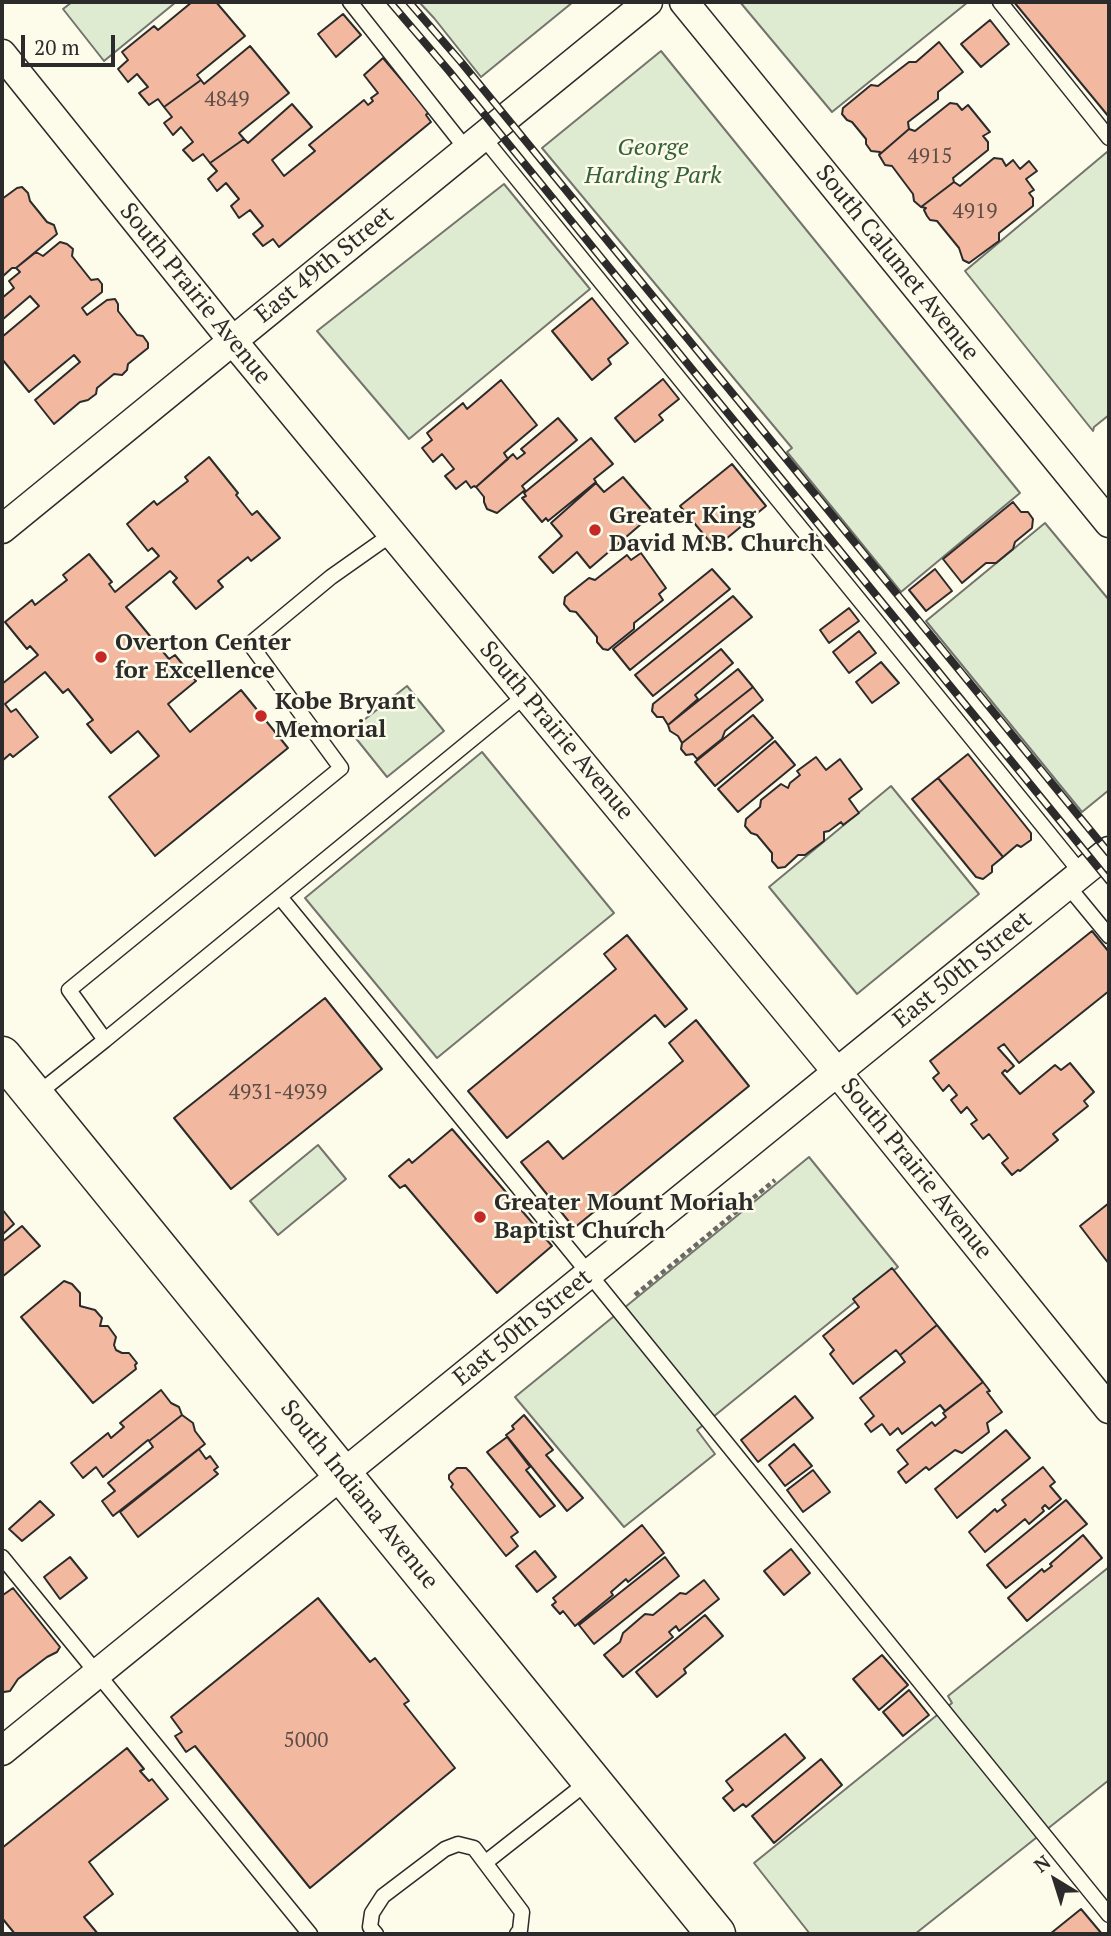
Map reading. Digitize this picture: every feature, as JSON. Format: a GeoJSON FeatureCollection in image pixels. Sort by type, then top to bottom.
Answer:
{"type":"FeatureCollection","features":[{"type":"Feature","properties":{"kind":"street","name":"East 49th Street"},"geometry":{"type":"LineString","coordinates":[[2,529],[648,2]]}},
{"type":"Feature","properties":{"kind":"street","name":"South Calumet Avenue"},"geometry":{"type":"LineString","coordinates":[[684,2],[1109,523]]}},
{"type":"Feature","properties":{"kind":"street","name":"South Prairie Avenue"},"geometry":{"type":"LineString","coordinates":[[2,54],[232,341],[838,1072],[1109,1409]]}},
{"type":"Feature","properties":{"kind":"street","name":"East 50th Street"},"geometry":{"type":"LineString","coordinates":[[2,1751],[1109,851]]}},
{"type":"Feature","properties":{"kind":"street","name":"South Indiana Avenue"},"geometry":{"type":"LineString","coordinates":[[2,1056],[716,1934]]}},
{"type":"Feature","properties":{"kind":"lane"},"geometry":{"type":"LineString","coordinates":[[350,2],[647,337],[883,631],[1074,880],[1109,936]]}},
{"type":"Feature","properties":{"kind":"lane"},"geometry":{"type":"LineString","coordinates":[[1000,2],[1109,138]]}},
{"type":"Feature","properties":{"kind":"lane"},"geometry":{"type":"LineString","coordinates":[[105,1040],[69,990],[341,768],[250,644],[331,577],[392,534]]}},
{"type":"Feature","properties":{"kind":"lane"},"geometry":{"type":"LineString","coordinates":[[34,1096],[526,695]]}},
{"type":"Feature","properties":{"kind":"lane"},"geometry":{"type":"LineString","coordinates":[[280,897],[1109,1915]]}},
{"type":"Feature","properties":{"kind":"lane"},"geometry":{"type":"LineString","coordinates":[[2,1557],[310,1934]]}},
{"type":"Feature","properties":{"kind":"lane"},"geometry":{"type":"LineString","coordinates":[[486,1862],[590,1780]]}},
{"type":"Feature","properties":{"kind":"lane"},"geometry":{"type":"LineString","coordinates":[[376,1934],[370,1927],[372,1913],[383,1896],[444,1849],[458,1844],[474,1848],[522,1912],[517,1934]]}},
{"type":"Feature","properties":{"kind":"path"},"geometry":{"type":"LineString","coordinates":[[618,1309],[775,1180]]}},
{"type":"Feature","properties":{"kind":"green space"},"geometry":{"type":"Polygon","coordinates":[[[72,2],[176,2],[104,61],[63,9],[72,2]]]}},
{"type":"Feature","properties":{"kind":"green space"},"geometry":{"type":"Polygon","coordinates":[[[419,2],[573,2],[481,77],[419,2]]]}},
{"type":"Feature","properties":{"kind":"green space"},"geometry":{"type":"Polygon","coordinates":[[[740,2],[968,2],[832,112],[740,2]]]}},
{"type":"Feature","properties":{"kind":"green space","name":"George Harding Park"},"geometry":{"type":"Polygon","coordinates":[[[661,51],[1020,493],[901,592],[787,452],[792,448],[542,148],[661,51]]]}},
{"type":"Feature","properties":{"kind":"green space"},"geometry":{"type":"Polygon","coordinates":[[[1107,152],[1109,415],[1094,427],[1093,431],[965,271],[1107,152]]]}},
{"type":"Feature","properties":{"kind":"green space"},"geometry":{"type":"Polygon","coordinates":[[[504,184],[590,289],[409,439],[317,331],[504,184]]]}},
{"type":"Feature","properties":{"kind":"green space"},"geometry":{"type":"Polygon","coordinates":[[[1045,523],[1109,600],[1109,790],[1082,812],[926,621],[1045,523]]]}},
{"type":"Feature","properties":{"kind":"green space"},"geometry":{"type":"Polygon","coordinates":[[[407,686],[444,731],[387,777],[350,731],[407,686]]]}},
{"type":"Feature","properties":{"kind":"green space"},"geometry":{"type":"Polygon","coordinates":[[[482,752],[614,913],[437,1058],[305,898],[482,752]]]}},
{"type":"Feature","properties":{"kind":"green space"},"geometry":{"type":"Polygon","coordinates":[[[891,786],[979,894],[857,994],[769,887],[891,786]]]}},
{"type":"Feature","properties":{"kind":"green space"},"geometry":{"type":"Polygon","coordinates":[[[318,1145],[346,1179],[278,1235],[250,1201],[318,1145]]]}},
{"type":"Feature","properties":{"kind":"green space"},"geometry":{"type":"Polygon","coordinates":[[[809,1157],[898,1267],[697,1430],[715,1454],[624,1527],[515,1397],[809,1157]]]}},
{"type":"Feature","properties":{"kind":"green space"},"geometry":{"type":"Polygon","coordinates":[[[1109,1567],[1109,1780],[915,1934],[810,1934],[754,1863],[952,1703],[948,1696],[1109,1567]]]}},
{"type":"Feature","properties":{"kind":"building"},"geometry":{"type":"Polygon","coordinates":[[[192,2],[216,2],[245,36],[197,75],[201,80],[164,107],[158,99],[149,105],[139,93],[148,87],[137,74],[128,82],[118,69],[128,60],[122,52],[154,26],[158,30],[192,2]]]}},
{"type":"Feature","properties":{"kind":"building"},"geometry":{"type":"Polygon","coordinates":[[[1014,2],[1107,2],[1109,117],[1014,2]]]}},
{"type":"Feature","properties":{"kind":"building"},"geometry":{"type":"Polygon","coordinates":[[[343,14],[361,35],[336,57],[318,34],[343,14]]]}},
{"type":"Feature","properties":{"kind":"building"},"geometry":{"type":"Polygon","coordinates":[[[990,20],[1009,44],[981,67],[961,44],[990,20]]]}},
{"type":"Feature","properties":{"kind":"building"},"geometry":{"type":"Polygon","coordinates":[[[939,42],[963,72],[938,92],[938,99],[908,122],[909,129],[879,155],[880,152],[871,151],[866,139],[842,114],[843,108],[871,85],[878,86],[909,62],[916,62],[939,42]]]}},
{"type":"Feature","properties":{"kind":"building"},"geometry":{"type":"Polygon","coordinates":[[[250,46],[289,93],[239,133],[244,139],[210,163],[203,154],[193,161],[183,150],[193,142],[181,127],[173,135],[164,123],[172,117],[164,107],[201,80],[204,84],[250,46]]]}},
{"type":"Feature","properties":{"kind":"building"},"geometry":{"type":"Polygon","coordinates":[[[383,58],[429,112],[426,115],[431,122],[279,247],[273,239],[263,246],[253,234],[263,226],[250,210],[239,218],[231,206],[239,199],[226,183],[217,191],[208,179],[217,171],[210,163],[244,139],[248,143],[292,104],[312,127],[272,160],[284,176],[315,151],[309,145],[364,100],[368,105],[373,101],[371,98],[378,93],[364,75],[383,58]]]}},
{"type":"Feature","properties":{"kind":"building"},"geometry":{"type":"Polygon","coordinates":[[[950,103],[957,104],[962,110],[968,105],[990,132],[983,136],[988,142],[988,150],[953,178],[954,182],[921,207],[914,201],[913,194],[892,166],[885,165],[879,155],[909,129],[915,131],[950,103]]]}},
{"type":"Feature","properties":{"kind":"building"},"geometry":{"type":"Polygon","coordinates":[[[994,158],[1002,159],[1006,166],[1013,160],[1020,169],[1029,161],[1037,171],[1026,179],[1034,190],[1029,193],[1033,198],[1033,206],[999,233],[999,241],[969,263],[963,260],[959,248],[937,221],[930,220],[924,210],[926,208],[921,207],[954,182],[960,186],[994,158]]]}},
{"type":"Feature","properties":{"kind":"building"},"geometry":{"type":"Polygon","coordinates":[[[22,187],[47,222],[54,225],[57,234],[2,277],[2,199],[22,187]]]}},
{"type":"Feature","properties":{"kind":"building"},"geometry":{"type":"Polygon","coordinates":[[[60,242],[73,249],[72,256],[91,280],[98,279],[102,284],[102,292],[82,308],[87,315],[107,300],[115,299],[118,311],[137,335],[143,336],[148,348],[128,364],[122,375],[114,374],[97,388],[96,394],[80,402],[54,424],[35,400],[80,362],[74,355],[29,392],[2,359],[2,337],[39,306],[30,296],[2,320],[2,298],[14,288],[9,281],[20,272],[16,268],[36,252],[43,256],[60,242]]]}},
{"type":"Feature","properties":{"kind":"building"},"geometry":{"type":"Polygon","coordinates":[[[592,298],[628,343],[608,359],[611,364],[592,380],[552,331],[592,298]]]}},
{"type":"Feature","properties":{"kind":"building"},"geometry":{"type":"Polygon","coordinates":[[[663,379],[679,399],[659,415],[663,420],[635,442],[615,418],[663,379]]]}},
{"type":"Feature","properties":{"kind":"building"},"geometry":{"type":"Polygon","coordinates":[[[501,380],[537,425],[504,453],[508,459],[476,487],[471,488],[466,481],[456,489],[445,476],[454,469],[442,454],[433,462],[422,448],[432,440],[427,433],[463,403],[467,409],[501,380]]]}},
{"type":"Feature","properties":{"kind":"building"},"geometry":{"type":"Polygon","coordinates":[[[558,418],[577,440],[522,486],[525,490],[497,513],[487,509],[484,497],[476,487],[513,454],[517,459],[525,453],[521,449],[558,418]]]}},
{"type":"Feature","properties":{"kind":"building"},"geometry":{"type":"Polygon","coordinates":[[[591,438],[613,464],[594,479],[596,482],[548,521],[546,518],[542,522],[522,498],[526,496],[524,493],[591,438]]]}},
{"type":"Feature","properties":{"kind":"building","name":"Overton Center for Excellence"},"geometry":{"type":"Polygon","coordinates":[[[209,457],[252,515],[257,511],[280,538],[251,561],[248,557],[218,581],[223,587],[196,609],[173,582],[177,578],[170,571],[126,607],[169,659],[175,655],[196,681],[168,704],[190,732],[241,690],[288,748],[155,856],[109,797],[159,756],[138,731],[111,753],[87,724],[93,720],[68,689],[63,693],[45,672],[5,704],[11,712],[16,709],[38,737],[13,757],[10,754],[2,761],[2,684],[38,655],[30,646],[27,649],[5,622],[32,600],[35,605],[67,580],[63,575],[89,554],[112,582],[109,584],[115,592],[159,556],[152,548],[148,551],[127,524],[154,501],[157,505],[188,481],[185,477],[209,457]]]}},
{"type":"Feature","properties":{"kind":"building"},"geometry":{"type":"Polygon","coordinates":[[[732,464],[766,506],[715,548],[680,506],[732,464]]]}},
{"type":"Feature","properties":{"kind":"building","name":"Greater King David M.B. Church"},"geometry":{"type":"Polygon","coordinates":[[[623,477],[654,513],[590,568],[577,552],[553,573],[539,557],[562,536],[551,523],[596,483],[604,492],[623,477]]]}},
{"type":"Feature","properties":{"kind":"building"},"geometry":{"type":"Polygon","coordinates":[[[1013,502],[1021,512],[1028,512],[1033,519],[1032,528],[996,563],[986,563],[962,583],[943,559],[1013,502]]]}},
{"type":"Feature","properties":{"kind":"building"},"geometry":{"type":"Polygon","coordinates":[[[641,553],[666,588],[659,594],[663,600],[634,623],[634,629],[608,650],[603,649],[597,642],[597,637],[576,612],[570,611],[564,604],[565,597],[589,578],[595,580],[627,555],[631,560],[641,553]]]}},
{"type":"Feature","properties":{"kind":"building"},"geometry":{"type":"Polygon","coordinates":[[[712,569],[730,589],[630,670],[613,649],[712,569]]]}},
{"type":"Feature","properties":{"kind":"building"},"geometry":{"type":"Polygon","coordinates":[[[935,569],[952,591],[926,611],[909,590],[935,569]]]}},
{"type":"Feature","properties":{"kind":"building"},"geometry":{"type":"Polygon","coordinates":[[[733,596],[752,617],[653,696],[635,675],[733,596]]]}},
{"type":"Feature","properties":{"kind":"building"},"geometry":{"type":"Polygon","coordinates":[[[849,608],[859,621],[829,643],[820,630],[849,608]]]}},
{"type":"Feature","properties":{"kind":"building"},"geometry":{"type":"Polygon","coordinates":[[[859,631],[876,653],[849,673],[833,652],[859,631]]]}},
{"type":"Feature","properties":{"kind":"building"},"geometry":{"type":"Polygon","coordinates":[[[721,649],[733,663],[695,695],[698,699],[668,725],[663,717],[657,717],[652,711],[653,704],[721,649]]]}},
{"type":"Feature","properties":{"kind":"building"},"geometry":{"type":"Polygon","coordinates":[[[881,662],[899,683],[872,703],[856,682],[881,662]]]}},
{"type":"Feature","properties":{"kind":"building"},"geometry":{"type":"Polygon","coordinates":[[[738,669],[753,687],[682,743],[678,736],[670,731],[668,725],[738,669]]]}},
{"type":"Feature","properties":{"kind":"building"},"geometry":{"type":"Polygon","coordinates":[[[753,687],[763,700],[725,731],[722,739],[697,759],[693,754],[686,755],[681,749],[682,743],[753,687]]]}},
{"type":"Feature","properties":{"kind":"building"},"geometry":{"type":"Polygon","coordinates":[[[753,715],[773,738],[715,786],[695,762],[753,715]]]}},
{"type":"Feature","properties":{"kind":"building"},"geometry":{"type":"Polygon","coordinates":[[[775,741],[795,765],[738,812],[718,789],[775,741]]]}},
{"type":"Feature","properties":{"kind":"building"},"geometry":{"type":"Polygon","coordinates":[[[968,754],[1031,833],[1031,840],[1021,847],[1017,845],[1003,857],[938,778],[968,754]]]}},
{"type":"Feature","properties":{"kind":"building"},"geometry":{"type":"Polygon","coordinates":[[[816,757],[826,770],[840,759],[862,789],[849,799],[859,813],[843,825],[841,822],[824,832],[824,841],[805,855],[798,855],[785,867],[778,868],[772,861],[772,853],[757,835],[745,826],[746,819],[760,807],[761,800],[781,784],[788,788],[800,775],[797,771],[816,757]]]}},
{"type":"Feature","properties":{"kind":"building"},"geometry":{"type":"Polygon","coordinates":[[[938,778],[1003,857],[983,879],[976,877],[912,799],[938,778]]]}},
{"type":"Feature","properties":{"kind":"building"},"geometry":{"type":"Polygon","coordinates":[[[1092,931],[1109,952],[1109,991],[1019,1063],[1004,1044],[998,1048],[1014,1066],[1002,1073],[1020,1094],[1055,1065],[1061,1070],[1070,1063],[1094,1092],[1084,1101],[1088,1106],[1053,1134],[1058,1140],[1012,1175],[1002,1163],[1008,1158],[989,1134],[983,1139],[971,1124],[977,1120],[967,1107],[961,1113],[951,1100],[957,1095],[949,1085],[943,1091],[933,1078],[939,1073],[930,1061],[1092,931]]]}},
{"type":"Feature","properties":{"kind":"building"},"geometry":{"type":"Polygon","coordinates":[[[627,935],[687,1009],[665,1027],[655,1015],[507,1138],[468,1091],[616,969],[604,954],[627,935]]]}},
{"type":"Feature","properties":{"kind":"building"},"geometry":{"type":"Polygon","coordinates":[[[325,998],[382,1069],[231,1189],[174,1118],[325,998]]]}},
{"type":"Feature","properties":{"kind":"building"},"geometry":{"type":"Polygon","coordinates":[[[696,1020],[749,1086],[574,1228],[521,1162],[548,1141],[563,1159],[683,1061],[669,1043],[696,1020]]]}},
{"type":"Feature","properties":{"kind":"building","name":"Greater Mount Moriah Baptist Church"},"geometry":{"type":"Polygon","coordinates":[[[452,1129],[552,1246],[497,1293],[405,1185],[400,1188],[389,1176],[409,1159],[412,1163],[452,1129]]]}},
{"type":"Feature","properties":{"kind":"building"},"geometry":{"type":"Polygon","coordinates":[[[1109,1203],[1109,1264],[1080,1226],[1109,1203]]]}},
{"type":"Feature","properties":{"kind":"building"},"geometry":{"type":"Polygon","coordinates":[[[2,1209],[14,1224],[2,1235],[2,1209]]]}},
{"type":"Feature","properties":{"kind":"building"},"geometry":{"type":"Polygon","coordinates":[[[22,1226],[40,1246],[2,1277],[2,1242],[22,1226]]]}},
{"type":"Feature","properties":{"kind":"building"},"geometry":{"type":"Polygon","coordinates":[[[892,1268],[937,1325],[900,1355],[896,1350],[853,1384],[830,1354],[834,1350],[823,1336],[859,1307],[853,1299],[892,1268]]]}},
{"type":"Feature","properties":{"kind":"building"},"geometry":{"type":"Polygon","coordinates":[[[64,1281],[72,1284],[80,1293],[80,1306],[95,1310],[102,1318],[100,1326],[108,1326],[116,1337],[116,1350],[129,1353],[137,1363],[136,1369],[93,1403],[21,1317],[64,1281]]]}},
{"type":"Feature","properties":{"kind":"building"},"geometry":{"type":"Polygon","coordinates":[[[937,1325],[983,1382],[945,1411],[940,1405],[902,1434],[898,1428],[890,1435],[882,1424],[871,1432],[865,1424],[874,1416],[860,1398],[905,1362],[900,1355],[937,1325]]]}},
{"type":"Feature","properties":{"kind":"building"},"geometry":{"type":"Polygon","coordinates":[[[983,1382],[1002,1412],[987,1423],[989,1432],[962,1453],[955,1450],[906,1483],[898,1472],[908,1464],[897,1450],[932,1422],[935,1426],[946,1417],[943,1413],[983,1382]]]}},
{"type":"Feature","properties":{"kind":"building"},"geometry":{"type":"Polygon","coordinates":[[[161,1390],[171,1403],[179,1407],[182,1415],[103,1477],[96,1467],[83,1478],[71,1463],[108,1433],[111,1438],[124,1427],[120,1423],[161,1390]]]}},
{"type":"Feature","properties":{"kind":"building"},"geometry":{"type":"Polygon","coordinates":[[[795,1396],[813,1418],[758,1462],[741,1440],[795,1396]]]}},
{"type":"Feature","properties":{"kind":"building"},"geometry":{"type":"Polygon","coordinates":[[[182,1415],[193,1423],[195,1431],[205,1444],[113,1516],[102,1501],[115,1491],[108,1483],[153,1447],[149,1441],[182,1415]]]}},
{"type":"Feature","properties":{"kind":"building"},"geometry":{"type":"Polygon","coordinates":[[[524,1415],[553,1450],[546,1455],[583,1498],[567,1511],[506,1435],[524,1415]]]}},
{"type":"Feature","properties":{"kind":"building"},"geometry":{"type":"Polygon","coordinates":[[[1006,1430],[1030,1458],[957,1518],[935,1489],[1006,1430]]]}},
{"type":"Feature","properties":{"kind":"building"},"geometry":{"type":"Polygon","coordinates":[[[507,1437],[530,1467],[526,1470],[555,1506],[540,1517],[487,1452],[507,1437]]]}},
{"type":"Feature","properties":{"kind":"building"},"geometry":{"type":"Polygon","coordinates":[[[794,1444],[812,1466],[785,1486],[769,1465],[794,1444]]]}},
{"type":"Feature","properties":{"kind":"building"},"geometry":{"type":"Polygon","coordinates":[[[199,1449],[206,1459],[210,1456],[218,1467],[214,1470],[218,1474],[138,1537],[120,1512],[199,1449]]]}},
{"type":"Feature","properties":{"kind":"building"},"geometry":{"type":"Polygon","coordinates":[[[1043,1467],[1055,1482],[1050,1486],[1061,1499],[1049,1509],[1045,1505],[1042,1508],[1044,1511],[1029,1524],[1025,1519],[985,1552],[969,1532],[995,1509],[997,1512],[1006,1505],[1002,1500],[1043,1467]]]}},
{"type":"Feature","properties":{"kind":"building"},"geometry":{"type":"Polygon","coordinates":[[[457,1468],[466,1468],[470,1472],[518,1532],[511,1537],[518,1546],[506,1556],[451,1487],[453,1484],[449,1475],[457,1468]]]}},
{"type":"Feature","properties":{"kind":"building"},"geometry":{"type":"Polygon","coordinates":[[[813,1470],[830,1492],[803,1512],[787,1490],[813,1470]]]}},
{"type":"Feature","properties":{"kind":"building"},"geometry":{"type":"Polygon","coordinates":[[[1066,1500],[1087,1524],[1006,1588],[987,1565],[1066,1500]]]}},
{"type":"Feature","properties":{"kind":"building"},"geometry":{"type":"Polygon","coordinates":[[[40,1501],[54,1515],[22,1541],[9,1529],[40,1501]]]}},
{"type":"Feature","properties":{"kind":"building"},"geometry":{"type":"Polygon","coordinates":[[[642,1525],[664,1553],[628,1582],[626,1579],[611,1592],[613,1595],[575,1626],[563,1611],[560,1614],[552,1605],[556,1602],[553,1598],[642,1525]]]}},
{"type":"Feature","properties":{"kind":"building"},"geometry":{"type":"Polygon","coordinates":[[[1083,1535],[1102,1558],[1027,1621],[1008,1598],[1042,1569],[1044,1572],[1052,1566],[1050,1564],[1083,1535]]]}},
{"type":"Feature","properties":{"kind":"building"},"geometry":{"type":"Polygon","coordinates":[[[791,1549],[810,1573],[784,1595],[764,1571],[791,1549]]]}},
{"type":"Feature","properties":{"kind":"building"},"geometry":{"type":"Polygon","coordinates":[[[535,1551],[556,1577],[537,1592],[516,1566],[535,1551]]]}},
{"type":"Feature","properties":{"kind":"building"},"geometry":{"type":"Polygon","coordinates":[[[70,1557],[87,1578],[60,1599],[44,1577],[70,1557]]]}},
{"type":"Feature","properties":{"kind":"building"},"geometry":{"type":"Polygon","coordinates":[[[665,1557],[679,1576],[594,1644],[579,1625],[665,1557]]]}},
{"type":"Feature","properties":{"kind":"building"},"geometry":{"type":"Polygon","coordinates":[[[704,1580],[719,1599],[679,1631],[676,1626],[669,1632],[673,1637],[623,1677],[604,1655],[620,1642],[623,1633],[645,1614],[653,1615],[680,1593],[686,1594],[704,1580]]]}},
{"type":"Feature","properties":{"kind":"building"},"geometry":{"type":"Polygon","coordinates":[[[13,1588],[60,1647],[57,1652],[18,1679],[10,1691],[4,1692],[2,1594],[13,1588]]]}},
{"type":"Feature","properties":{"kind":"building"},"geometry":{"type":"Polygon","coordinates":[[[318,1598],[370,1662],[375,1658],[409,1701],[404,1704],[455,1768],[310,1888],[195,1746],[186,1752],[175,1736],[182,1732],[171,1717],[318,1598]]]}},
{"type":"Feature","properties":{"kind":"building"},"geometry":{"type":"Polygon","coordinates":[[[705,1615],[723,1636],[684,1669],[686,1673],[657,1697],[636,1672],[705,1615]]]}},
{"type":"Feature","properties":{"kind":"building"},"geometry":{"type":"Polygon","coordinates":[[[882,1655],[908,1685],[879,1710],[853,1679],[882,1655]]]}},
{"type":"Feature","properties":{"kind":"building"},"geometry":{"type":"Polygon","coordinates":[[[909,1690],[929,1715],[903,1736],[883,1712],[909,1690]]]}},
{"type":"Feature","properties":{"kind":"building"},"geometry":{"type":"Polygon","coordinates":[[[785,1734],[805,1758],[746,1807],[743,1804],[734,1811],[723,1798],[733,1790],[726,1781],[785,1734]]]}},
{"type":"Feature","properties":{"kind":"building"},"geometry":{"type":"Polygon","coordinates":[[[127,1748],[144,1769],[140,1771],[149,1781],[152,1779],[168,1799],[89,1862],[113,1894],[84,1917],[98,1934],[15,1934],[2,1918],[2,1848],[127,1748]]]}},
{"type":"Feature","properties":{"kind":"building"},"geometry":{"type":"Polygon","coordinates":[[[821,1759],[842,1785],[774,1843],[752,1816],[821,1759]]]}},
{"type":"Feature","properties":{"kind":"building"},"geometry":{"type":"Polygon","coordinates":[[[1081,1909],[1102,1934],[1050,1934],[1081,1909]]]}},
{"type":"Feature","properties":{"kind":"railway"},"geometry":{"type":"LineString","coordinates":[[390,2],[1109,881]]}},
{"type":"Feature","properties":{"kind":"railway"},"geometry":{"type":"LineString","coordinates":[[409,2],[1109,853]]}},
{"type":"Feature","properties":{"kind":"place","name":"Greater King David M.B. Church"},"geometry":{"type":"Point","coordinates":[595,530]}},
{"type":"Feature","properties":{"kind":"place","name":"Overton Center for Excellence"},"geometry":{"type":"Point","coordinates":[101,657]}},
{"type":"Feature","properties":{"kind":"place","name":"Kobe Bryant Memorial"},"geometry":{"type":"Point","coordinates":[261,716]}},
{"type":"Feature","properties":{"kind":"place","name":"Greater Mount Moriah Baptist Church"},"geometry":{"type":"Point","coordinates":[480,1217]}}]}
